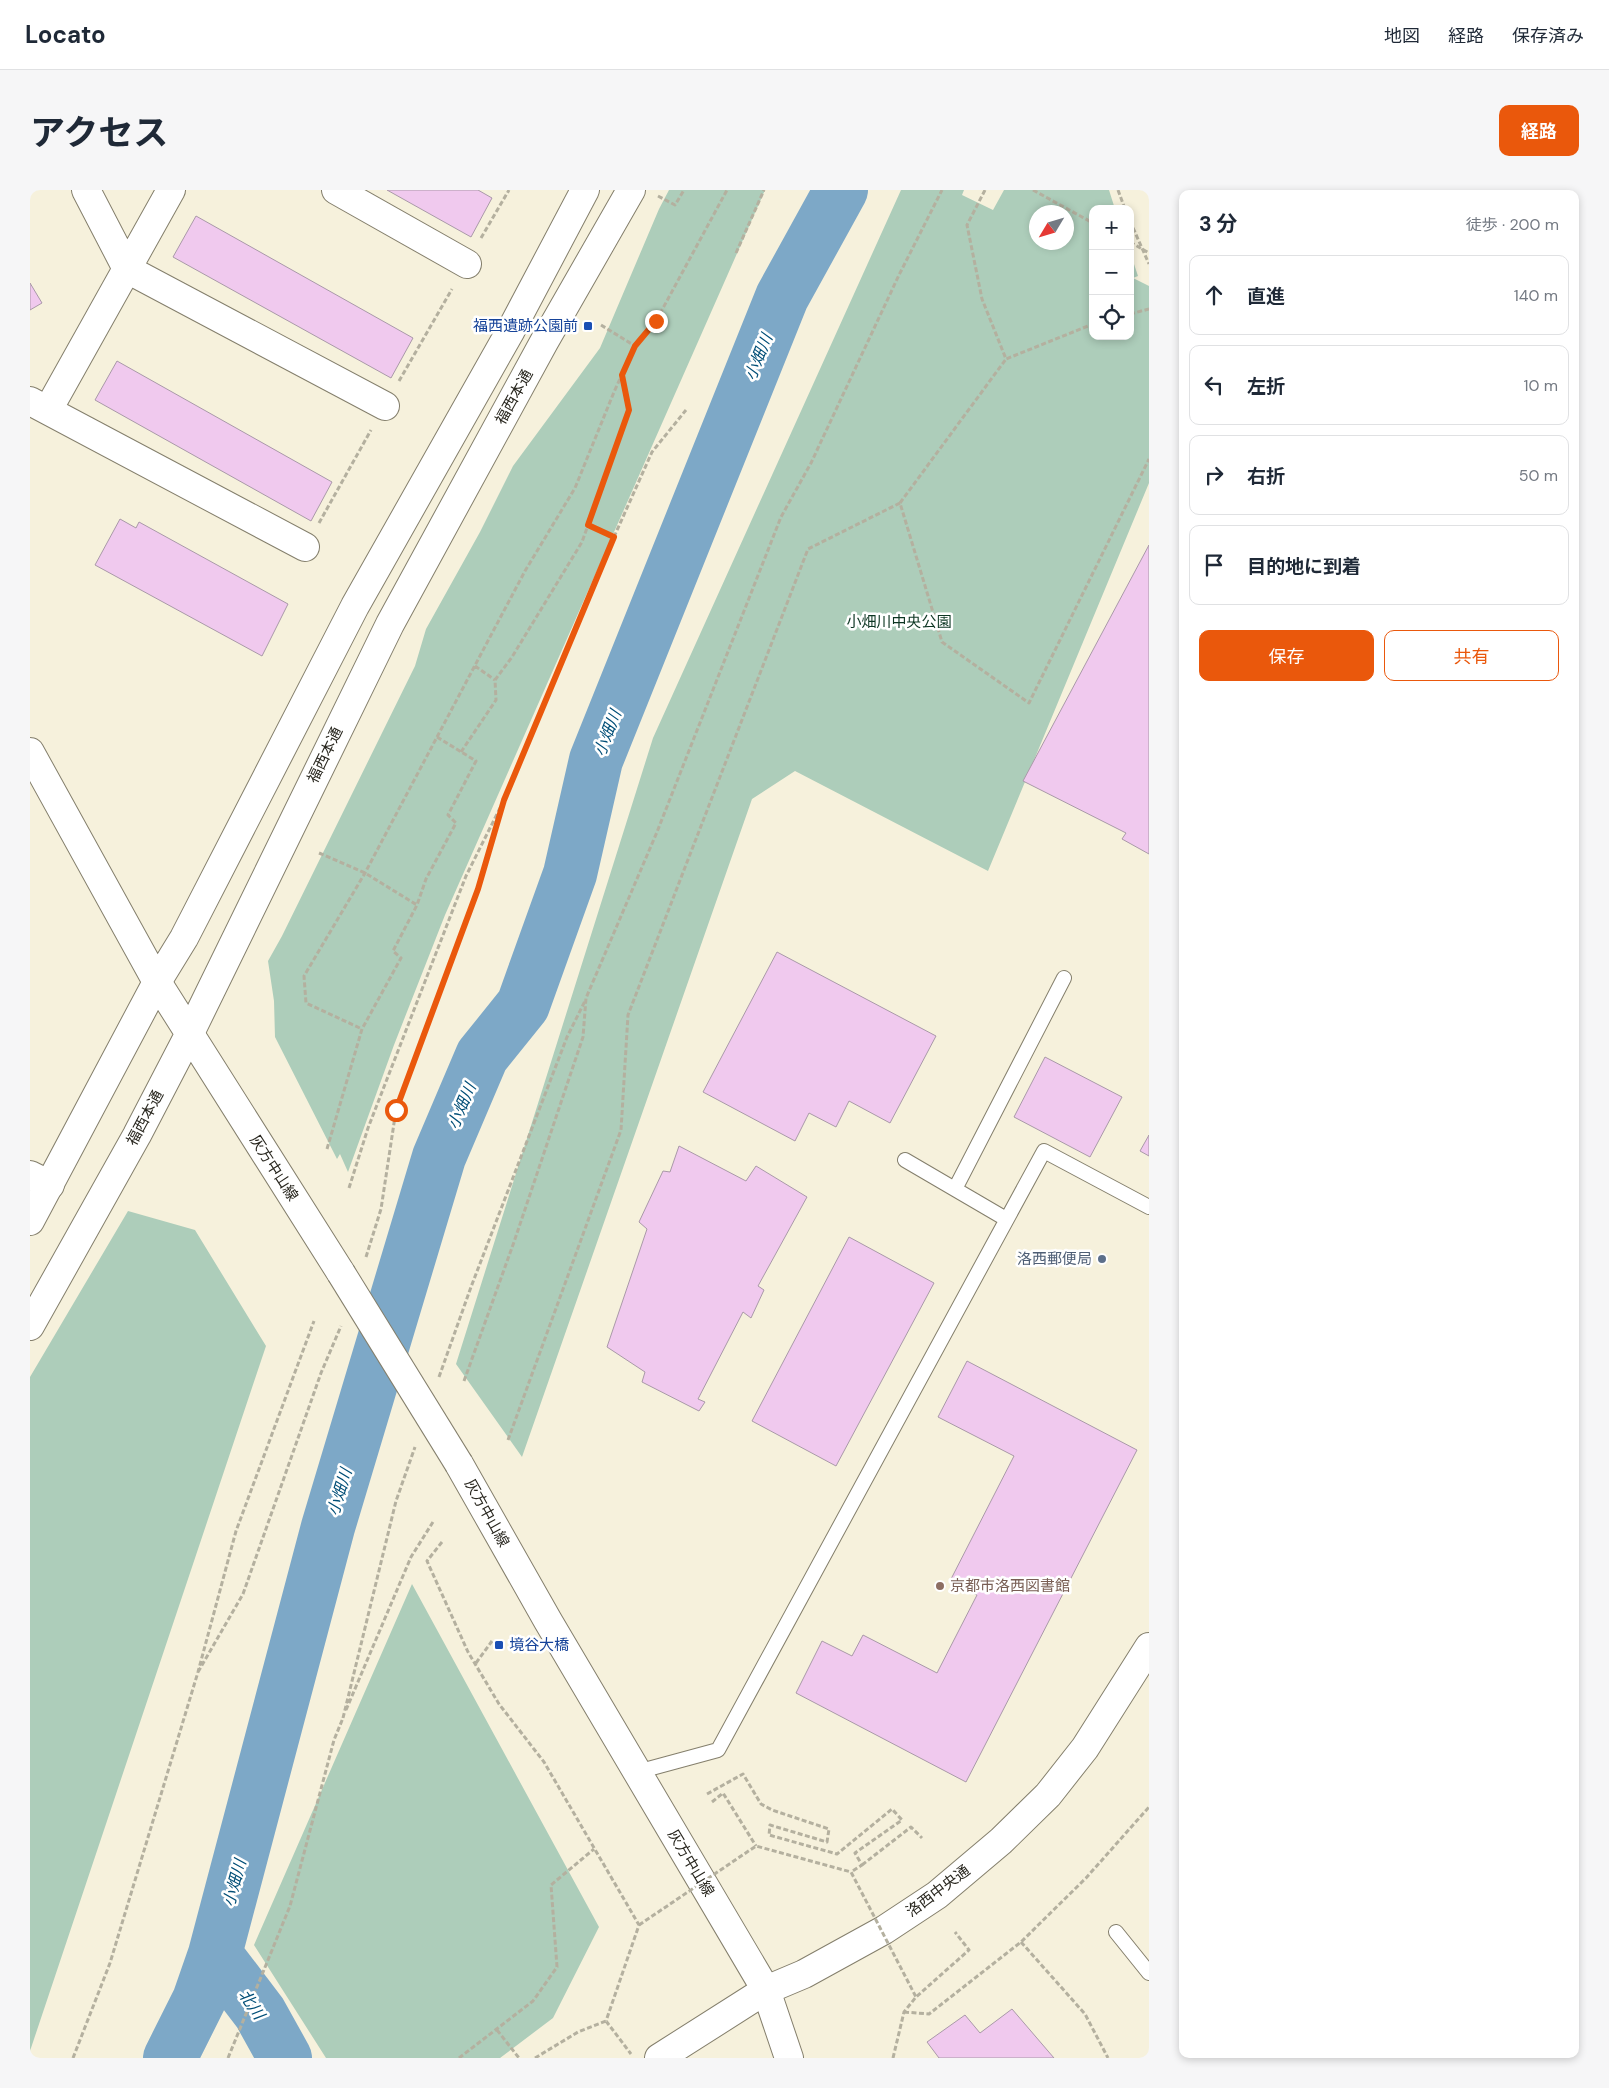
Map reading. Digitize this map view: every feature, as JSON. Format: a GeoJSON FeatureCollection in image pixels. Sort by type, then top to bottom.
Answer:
{"type":"FeatureCollection","features":[{"type":"Feature","properties":{"kind":"street"},"geometry":{"type":"LineString","coordinates":[[86,190],[127,269],[385,406]]}},
{"type":"Feature","properties":{"kind":"street"},"geometry":{"type":"LineString","coordinates":[[171,190],[127,269],[39,406],[305,547]]}},
{"type":"Feature","properties":{"kind":"street"},"geometry":{"type":"LineString","coordinates":[[336,190],[467,264]]}},
{"type":"Feature","properties":{"kind":"street"},"geometry":{"type":"LineString","coordinates":[[30,1221],[40,1180],[184,938],[355,606],[511,330],[585,190]]}},
{"type":"Feature","properties":{"kind":"street","name":"福西本通"},"geometry":{"type":"LineString","coordinates":[[30,1326],[137,1135],[190,1034],[390,624],[544,342],[631,190]]}},
{"type":"Feature","properties":{"kind":"street","name":"灰方中山線"},"geometry":{"type":"LineString","coordinates":[[30,752],[157,982],[190,1034],[353,1268],[459,1464],[548,1621],[766,1990],[789,2058]]}},
{"type":"Feature","properties":{"kind":"street","name":"洛西中央通"},"geometry":{"type":"LineString","coordinates":[[659,2058],[766,1990],[804,1974],[884,1930],[937,1895],[1001,1841],[1048,1795],[1085,1748],[1149,1647]]}},
{"type":"Feature","properties":{"kind":"lane"},"geometry":{"type":"LineString","coordinates":[[955,1189],[1064,978]]}},
{"type":"Feature","properties":{"kind":"lane"},"geometry":{"type":"LineString","coordinates":[[637,1772],[718,1750],[1044,1150],[1149,1207]]}},
{"type":"Feature","properties":{"kind":"lane"},"geometry":{"type":"LineString","coordinates":[[905,1160],[1006,1219]]}},
{"type":"Feature","properties":{"kind":"lane"},"geometry":{"type":"LineString","coordinates":[[1116,1932],[1149,1973]]}},
{"type":"Feature","properties":{"kind":"path"},"geometry":{"type":"LineString","coordinates":[[305,547],[509,190]]}},
{"type":"Feature","properties":{"kind":"path"},"geometry":{"type":"LineString","coordinates":[[658,196],[675,205],[684,190]]}},
{"type":"Feature","properties":{"kind":"path"},"geometry":{"type":"LineString","coordinates":[[362,1029],[306,1004],[304,976],[365,873],[525,571],[575,488],[635,346],[656,321],[727,190]]}},
{"type":"Feature","properties":{"kind":"path"},"geometry":{"type":"LineString","coordinates":[[736,253],[764,190]]}},
{"type":"Feature","properties":{"kind":"path"},"geometry":{"type":"LineString","coordinates":[[438,1380],[471,1287],[567,1037],[586,998],[657,832],[781,517],[811,464],[899,276],[942,190]]}},
{"type":"Feature","properties":{"kind":"path"},"geometry":{"type":"LineString","coordinates":[[985,190],[967,225],[982,299],[1006,359]]}},
{"type":"Feature","properties":{"kind":"path"},"geometry":{"type":"LineString","coordinates":[[1033,190],[1089,221]]}},
{"type":"Feature","properties":{"kind":"path"},"geometry":{"type":"LineString","coordinates":[[1118,190],[1124,205]]}},
{"type":"Feature","properties":{"kind":"path"},"geometry":{"type":"LineString","coordinates":[[1134,230],[1149,264]]}},
{"type":"Feature","properties":{"kind":"path"},"geometry":{"type":"LineString","coordinates":[[1134,244],[1149,253]]}},
{"type":"Feature","properties":{"kind":"path"},"geometry":{"type":"LineString","coordinates":[[1134,313],[1149,309]]}},
{"type":"Feature","properties":{"kind":"path"},"geometry":{"type":"LineString","coordinates":[[601,325],[635,346]]}},
{"type":"Feature","properties":{"kind":"path"},"geometry":{"type":"LineString","coordinates":[[508,1440],[620,1130],[628,1015],[808,549],[900,503],[1006,359],[1089,326]]}},
{"type":"Feature","properties":{"kind":"path"},"geometry":{"type":"LineString","coordinates":[[461,752],[496,700],[495,680],[512,657],[582,542],[629,410],[622,375]]}},
{"type":"Feature","properties":{"kind":"path"},"geometry":{"type":"LineString","coordinates":[[349,1188],[368,1128],[466,876],[504,800],[614,537],[652,452],[686,410]]}},
{"type":"Feature","properties":{"kind":"path"},"geometry":{"type":"LineString","coordinates":[[900,503],[942,642],[1029,703],[1149,459]]}},
{"type":"Feature","properties":{"kind":"path"},"geometry":{"type":"LineString","coordinates":[[588,525],[614,537]]}},
{"type":"Feature","properties":{"kind":"path"},"geometry":{"type":"LineString","coordinates":[[475,666],[495,680]]}},
{"type":"Feature","properties":{"kind":"path"},"geometry":{"type":"LineString","coordinates":[[327,1149],[362,1029],[401,958],[393,951],[417,905],[426,879],[456,823],[448,815],[476,761],[438,737]]}},
{"type":"Feature","properties":{"kind":"path"},"geometry":{"type":"LineString","coordinates":[[353,1268],[381,1209],[396,1110],[478,889],[504,800]]}},
{"type":"Feature","properties":{"kind":"path"},"geometry":{"type":"LineString","coordinates":[[319,853],[365,873],[417,905]]}},
{"type":"Feature","properties":{"kind":"path"},"geometry":{"type":"LineString","coordinates":[[464,1380],[514,1242],[584,1037],[586,998]]}},
{"type":"Feature","properties":{"kind":"path"},"geometry":{"type":"LineString","coordinates":[[73,2058],[110,1963],[198,1672],[236,1531],[314,1321]]}},
{"type":"Feature","properties":{"kind":"path"},"geometry":{"type":"LineString","coordinates":[[198,1672],[243,1594],[321,1373],[342,1323]]}},
{"type":"Feature","properties":{"kind":"path"},"geometry":{"type":"LineString","coordinates":[[343,1718],[396,1501],[415,1445]]}},
{"type":"Feature","properties":{"kind":"path"},"geometry":{"type":"LineString","coordinates":[[228,2058],[290,1906],[334,1740],[411,1557],[433,1522]]}},
{"type":"Feature","properties":{"kind":"path"},"geometry":{"type":"LineString","coordinates":[[442,1542],[427,1561],[468,1652],[499,1704],[544,1762],[639,1925]]}},
{"type":"Feature","properties":{"kind":"path"},"geometry":{"type":"LineString","coordinates":[[475,1663],[492,1641]]}},
{"type":"Feature","properties":{"kind":"path"},"geometry":{"type":"LineString","coordinates":[[707,1794],[743,1774],[761,1804],[772,1810],[829,1829],[827,1842],[770,1825],[769,1835],[837,1854],[892,1809],[902,1820],[854,1853],[862,1865]]}},
{"type":"Feature","properties":{"kind":"path"},"geometry":{"type":"LineString","coordinates":[[712,1802],[723,1793],[756,1846],[851,1872],[916,1997]]}},
{"type":"Feature","properties":{"kind":"path"},"geometry":{"type":"LineString","coordinates":[[904,2012],[929,2014],[1021,1942],[1086,1878],[1128,1833],[1149,1807]]}},
{"type":"Feature","properties":{"kind":"path"},"geometry":{"type":"LineString","coordinates":[[851,1872],[910,1827],[922,1838]]}},
{"type":"Feature","properties":{"kind":"path"},"geometry":{"type":"LineString","coordinates":[[536,2058],[578,2032],[606,2021],[639,1925],[756,1846]]}},
{"type":"Feature","properties":{"kind":"path"},"geometry":{"type":"LineString","coordinates":[[459,2058],[533,2001],[558,1966],[551,1884],[594,1849]]}},
{"type":"Feature","properties":{"kind":"path"},"geometry":{"type":"LineString","coordinates":[[893,2058],[904,2012],[916,1997],[968,1950],[955,1932]]}},
{"type":"Feature","properties":{"kind":"path"},"geometry":{"type":"LineString","coordinates":[[1021,1942],[1086,2014],[1108,2058]]}},
{"type":"Feature","properties":{"kind":"path"},"geometry":{"type":"LineString","coordinates":[[606,2021],[634,2058]]}},
{"type":"Feature","properties":{"kind":"path"},"geometry":{"type":"LineString","coordinates":[[497,2030],[519,2058]]}},
{"type":"Feature","properties":{"kind":"green space"},"geometry":{"type":"Polygon","coordinates":[[[669,190],[765,190],[445,915],[394,1045],[348,1172],[340,1154],[337,1159],[275,1037],[274,1001],[268,961],[415,666],[426,629],[480,532],[513,466],[600,348],[659,209],[669,190]]]}},
{"type":"Feature","properties":{"kind":"green space","name":"小畑川中央公園"},"geometry":{"type":"Polygon","coordinates":[[[901,190],[964,190],[962,195],[993,210],[1004,190],[1109,190],[1114,205],[1089,205],[1089,340],[1134,340],[1134,278],[1149,286],[1149,483],[988,871],[795,771],[752,799],[522,1457],[456,1364],[653,738],[901,190]]]}},
{"type":"Feature","properties":{"kind":"green space","name":"小畑川中央公園"},"geometry":{"type":"Polygon","coordinates":[[[1134,264],[1138,276],[1134,278],[1134,264]]]}},
{"type":"Feature","properties":{"kind":"green space"},"geometry":{"type":"Polygon","coordinates":[[[128,1211],[195,1230],[266,1346],[30,2051],[30,1377],[128,1211]]]}},
{"type":"Feature","properties":{"kind":"green space"},"geometry":{"type":"Polygon","coordinates":[[[412,1584],[599,1927],[553,2018],[500,2058],[326,2058],[254,1945],[412,1584]]]}},
{"type":"Feature","properties":{"kind":"building"},"geometry":{"type":"Polygon","coordinates":[[[387,190],[478,190],[492,198],[471,237],[387,190]]]}},
{"type":"Feature","properties":{"kind":"building"},"geometry":{"type":"Polygon","coordinates":[[[196,216],[413,338],[391,378],[173,257],[196,216]]]}},
{"type":"Feature","properties":{"kind":"building"},"geometry":{"type":"Polygon","coordinates":[[[30,283],[42,303],[30,310],[30,283]]]}},
{"type":"Feature","properties":{"kind":"building"},"geometry":{"type":"Polygon","coordinates":[[[117,361],[332,482],[311,521],[95,400],[117,361]]]}},
{"type":"Feature","properties":{"kind":"building"},"geometry":{"type":"Polygon","coordinates":[[[120,519],[136,528],[139,522],[288,604],[262,656],[95,565],[120,519]]]}},
{"type":"Feature","properties":{"kind":"building"},"geometry":{"type":"Polygon","coordinates":[[[1149,545],[1149,854],[1122,839],[1126,833],[1023,781],[1149,545]]]}},
{"type":"Feature","properties":{"kind":"building"},"geometry":{"type":"Polygon","coordinates":[[[777,952],[936,1036],[890,1123],[849,1101],[836,1127],[809,1113],[795,1141],[703,1092],[777,952]]]}},
{"type":"Feature","properties":{"kind":"building"},"geometry":{"type":"Polygon","coordinates":[[[1045,1057],[1122,1097],[1090,1157],[1014,1117],[1045,1057]]]}},
{"type":"Feature","properties":{"kind":"building"},"geometry":{"type":"Polygon","coordinates":[[[1149,1135],[1149,1156],[1140,1151],[1149,1135]]]}},
{"type":"Feature","properties":{"kind":"building"},"geometry":{"type":"Polygon","coordinates":[[[679,1146],[746,1181],[756,1166],[807,1197],[758,1286],[764,1290],[751,1318],[743,1312],[698,1399],[705,1402],[699,1411],[642,1382],[645,1372],[607,1347],[647,1229],[639,1222],[663,1171],[670,1172],[679,1146]]]}},
{"type":"Feature","properties":{"kind":"building"},"geometry":{"type":"Polygon","coordinates":[[[849,1237],[934,1283],[836,1466],[752,1421],[849,1237]]]}},
{"type":"Feature","properties":{"kind":"building"},"geometry":{"type":"Polygon","coordinates":[[[967,1361],[1137,1450],[966,1782],[796,1693],[822,1641],[852,1656],[863,1635],[937,1673],[977,1595],[950,1581],[1014,1456],[938,1417],[967,1361]]]}},
{"type":"Feature","properties":{"kind":"building"},"geometry":{"type":"Polygon","coordinates":[[[1012,2009],[1054,2058],[939,2058],[927,2042],[965,2015],[980,2033],[1012,2009]]]}},
{"type":"Feature","properties":{"kind":"waterway","name":"小畑川"},"geometry":{"type":"LineString","coordinates":[[170,2058],[199,2000],[215,1954],[328,1527],[439,1157],[482,1056],[523,1005],[570,874],[596,760],[782,297],[841,190]]}},
{"type":"Feature","properties":{"kind":"waterway","name":"北川"},"geometry":{"type":"LineString","coordinates":[[215,1954],[260,2013],[285,2058]]}},
{"type":"Feature","properties":{"kind":"place","name":"福西遺跡公園前"},"geometry":{"type":"Point","coordinates":[588,326]}},
{"type":"Feature","properties":{"kind":"place","name":"洛西郵便局"},"geometry":{"type":"Point","coordinates":[1102,1259]}},
{"type":"Feature","properties":{"kind":"place","name":"京都市洛西図書館"},"geometry":{"type":"Point","coordinates":[940,1586]}},
{"type":"Feature","properties":{"kind":"place","name":"境谷大橋"},"geometry":{"type":"Point","coordinates":[499,1645]}},
{"type":"Feature","properties":{"kind":"route"},"geometry":{"type":"LineString","coordinates":[[396,1110],[478,889],[504,800],[614,537],[588,525],[629,410],[622,375],[635,346],[656,321]]}}]}
